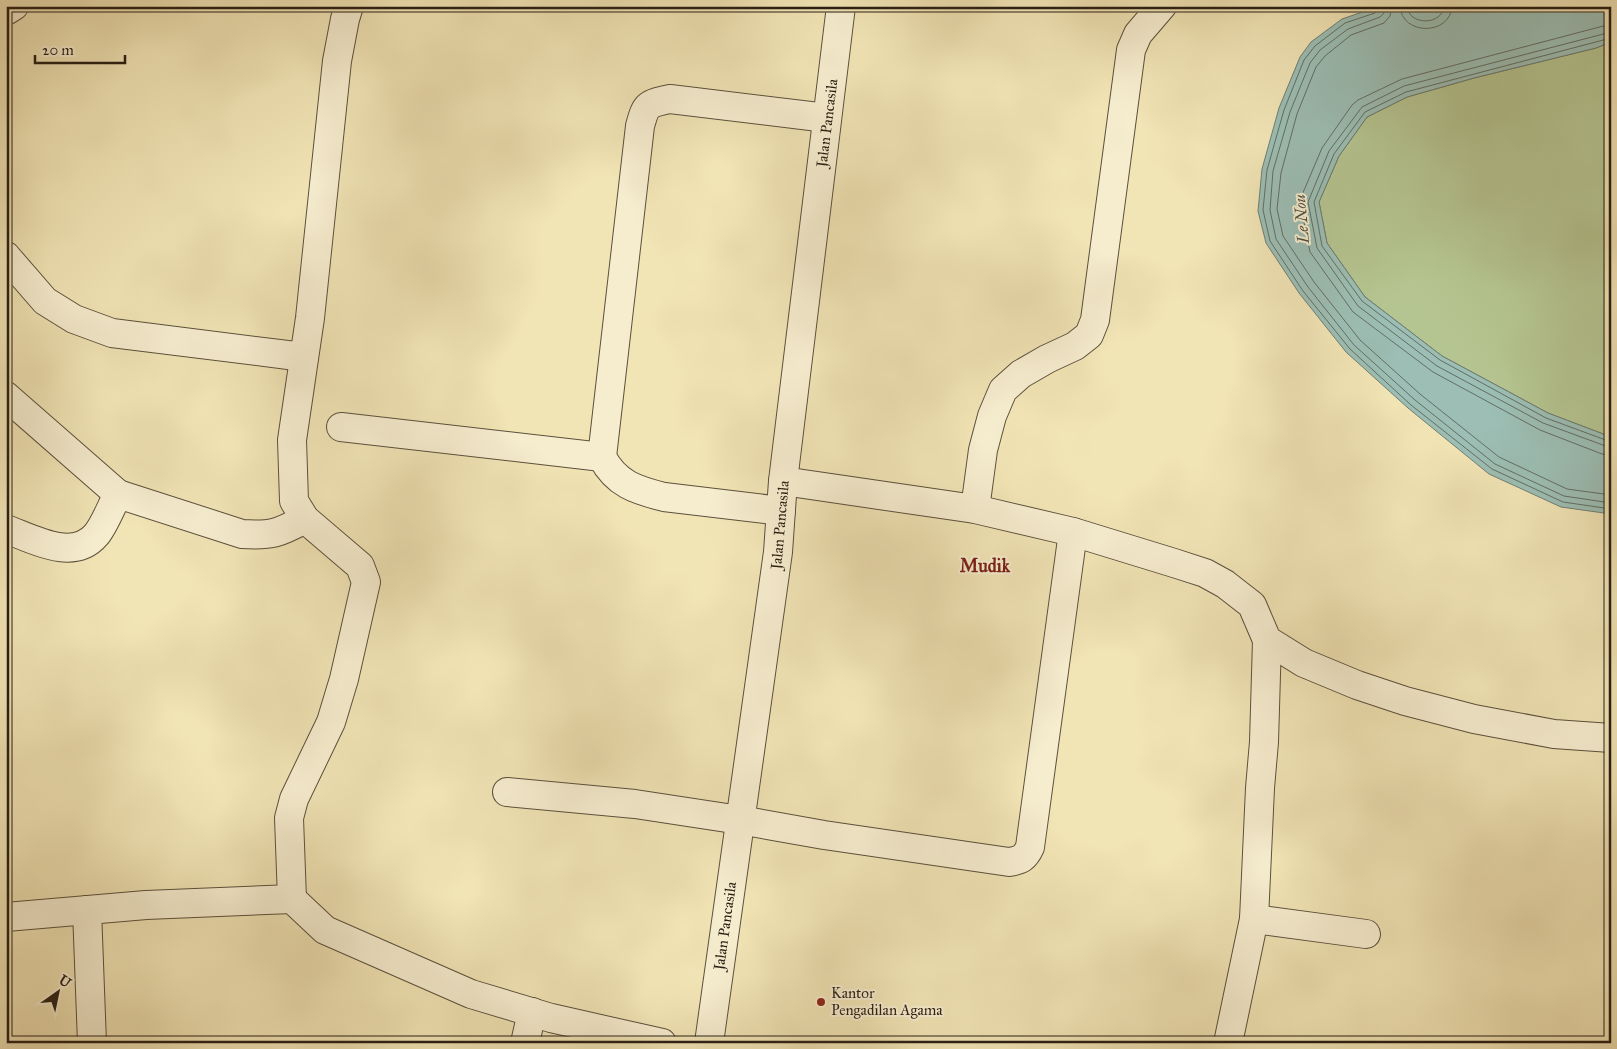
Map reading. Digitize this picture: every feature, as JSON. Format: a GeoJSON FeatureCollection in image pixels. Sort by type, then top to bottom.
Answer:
{"type":"FeatureCollection","features":[{"type":"Feature","properties":{"kind":"street"},"geometry":{"type":"LineString","coordinates":[[6,11],[14,6]]}},
{"type":"Feature","properties":{"kind":"street"},"geometry":{"type":"LineString","coordinates":[[349,6],[337,61],[310,318],[292,440],[294,502],[305,519],[360,566],[366,582],[344,679],[330,722],[294,799],[289,818],[292,899],[325,930],[471,994],[532,1012],[662,1043]]}},
{"type":"Feature","properties":{"kind":"street","name":"Jalan Pancasila"},"geometry":{"type":"LineString","coordinates":[[709,1043],[778,552],[783,481],[841,6]]}},
{"type":"Feature","properties":{"kind":"street"},"geometry":{"type":"LineString","coordinates":[[974,509],[983,450],[992,416],[1003,390],[1021,374],[1047,359],[1076,346],[1089,335],[1095,320],[1131,50],[1138,34],[1162,6]]}},
{"type":"Feature","properties":{"kind":"street"},"geometry":{"type":"LineString","coordinates":[[782,511],[664,497],[647,493],[634,489],[623,482],[608,469],[602,458],[640,126],[645,109],[653,102],[670,100],[827,118]]}},
{"type":"Feature","properties":{"kind":"street"},"geometry":{"type":"LineString","coordinates":[[6,256],[45,301],[74,319],[112,333],[304,357]]}},
{"type":"Feature","properties":{"kind":"street"},"geometry":{"type":"LineString","coordinates":[[6,396],[118,494],[242,534],[262,536],[280,532],[305,519]]}},
{"type":"Feature","properties":{"kind":"street"},"geometry":{"type":"LineString","coordinates":[[341,427],[602,458]]}},
{"type":"Feature","properties":{"kind":"street"},"geometry":{"type":"LineString","coordinates":[[783,481],[974,509],[1073,532],[1205,573],[1225,584],[1252,605],[1268,640],[1264,742],[1259,797],[1254,919],[1228,1043]]}},
{"type":"Feature","properties":{"kind":"street"},"geometry":{"type":"LineString","coordinates":[[6,529],[59,548],[81,546],[96,535],[118,494]]}},
{"type":"Feature","properties":{"kind":"street"},"geometry":{"type":"LineString","coordinates":[[508,792],[635,804],[1009,862],[1019,860],[1025,856],[1030,847],[1073,532]]}},
{"type":"Feature","properties":{"kind":"street"},"geometry":{"type":"LineString","coordinates":[[1268,640],[1304,663],[1357,685],[1405,701],[1474,719],[1554,734],[1611,738]]}},
{"type":"Feature","properties":{"kind":"street"},"geometry":{"type":"LineString","coordinates":[[6,917],[146,905],[292,899]]}},
{"type":"Feature","properties":{"kind":"street"},"geometry":{"type":"LineString","coordinates":[[88,910],[92,1043]]}},
{"type":"Feature","properties":{"kind":"street"},"geometry":{"type":"LineString","coordinates":[[1254,919],[1366,934]]}},
{"type":"Feature","properties":{"kind":"street"},"geometry":{"type":"LineString","coordinates":[[525,1043],[532,1012]]}},
{"type":"Feature","properties":{"kind":"green space"},"geometry":{"type":"Polygon","coordinates":[[[1611,42],[1611,437],[1548,413],[1442,356],[1365,297],[1327,243],[1319,202],[1339,156],[1367,117],[1407,97],[1474,78],[1596,48],[1611,42]]]}},
{"type":"Feature","properties":{"kind":"water","name":"Le Nou"},"geometry":{"type":"Polygon","coordinates":[[[1380,6],[1404,6],[1427,10],[1443,6],[1611,6],[1611,42],[1596,48],[1474,78],[1407,97],[1367,117],[1339,156],[1319,202],[1327,243],[1365,297],[1442,356],[1548,413],[1611,437],[1611,514],[1561,507],[1489,474],[1408,408],[1346,352],[1299,293],[1266,243],[1258,211],[1262,169],[1279,108],[1300,57],[1311,42],[1342,19],[1380,6]]]}},
{"type":"Feature","properties":{"kind":"place","name":"Kantor Pengadilan Agama"},"geometry":{"type":"Point","coordinates":[821,1002]}},
{"type":"Feature","properties":{"kind":"district","name":"Mudik"},"geometry":{"type":"Point","coordinates":[985,566]}}]}
